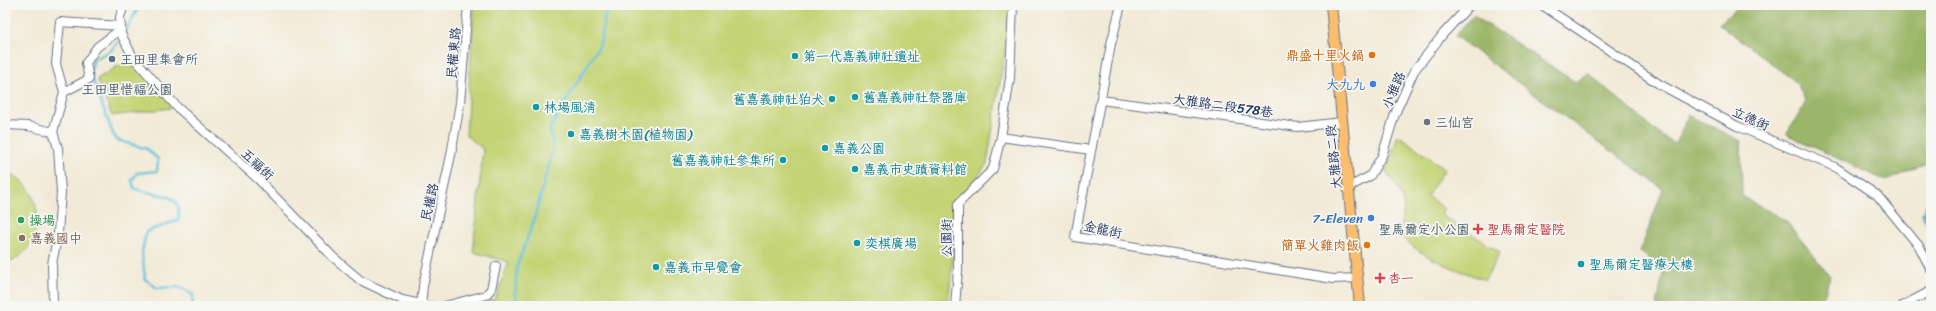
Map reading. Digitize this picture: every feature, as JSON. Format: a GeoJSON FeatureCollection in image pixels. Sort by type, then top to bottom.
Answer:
{"type":"FeatureCollection","features":[{"type":"Feature","properties":{"kind":"main road","name":"大雅路二段"},"geometry":{"type":"LineString","coordinates":[[1331,5],[1360,306]]}},
{"type":"Feature","properties":{"kind":"street","name":"五福街"},"geometry":{"type":"LineString","coordinates":[[124,5],[120,17],[121,34],[133,57],[177,107],[258,179],[333,257],[360,280],[402,300],[430,306]]}},
{"type":"Feature","properties":{"kind":"street","name":"民權東路"},"geometry":{"type":"LineString","coordinates":[[460,103],[468,5]]}},
{"type":"Feature","properties":{"kind":"street","name":"公園街"},"geometry":{"type":"LineString","coordinates":[[955,306],[958,270],[958,204],[993,169],[1001,136],[1010,78],[1013,5]]}},
{"type":"Feature","properties":{"kind":"street","name":"金龍街"},"geometry":{"type":"LineString","coordinates":[[1120,5],[1111,44],[1075,237],[1326,278],[1357,278]]}},
{"type":"Feature","properties":{"kind":"street","name":"小雅路"},"geometry":{"type":"LineString","coordinates":[[1349,187],[1370,176],[1382,156],[1395,114],[1414,71],[1444,33],[1470,5]]}},
{"type":"Feature","properties":{"kind":"street","name":"立德街"},"geometry":{"type":"LineString","coordinates":[[1542,5],[1659,84],[1737,126],[1835,167],[1877,195],[1919,246],[1931,270]]}},
{"type":"Feature","properties":{"kind":"street"},"geometry":{"type":"LineString","coordinates":[[53,306],[52,264],[58,233],[61,192],[58,148],[53,132],[64,92],[56,64],[60,22],[121,28]]}},
{"type":"Feature","properties":{"kind":"street"},"geometry":{"type":"LineString","coordinates":[[64,92],[89,79],[86,62],[97,47],[121,28]]}},
{"type":"Feature","properties":{"kind":"street","name":"大雅路二段578巷"},"geometry":{"type":"LineString","coordinates":[[1101,100],[1298,128],[1342,122]]}},
{"type":"Feature","properties":{"kind":"street","name":"民權路"},"geometry":{"type":"LineString","coordinates":[[421,305],[422,286],[451,155],[460,103]]}},
{"type":"Feature","properties":{"kind":"street"},"geometry":{"type":"LineString","coordinates":[[5,125],[28,126],[53,132]]}},
{"type":"Feature","properties":{"kind":"street"},"geometry":{"type":"LineString","coordinates":[[1001,136],[1091,150]]}},
{"type":"Feature","properties":{"kind":"street"},"geometry":{"type":"LineString","coordinates":[[444,306],[486,295],[491,289],[496,266]]}},
{"type":"Feature","properties":{"kind":"street"},"geometry":{"type":"LineString","coordinates":[[1902,306],[1931,291]]}},
{"type":"Feature","properties":{"kind":"green space","name":"嘉義公園"},"geometry":{"type":"Polygon","coordinates":[[[474,5],[1012,5],[987,164],[957,204],[949,298],[936,303],[934,306],[474,306],[495,299],[509,262],[473,252],[483,149],[466,135],[474,5]]]}},
{"type":"Feature","properties":{"kind":"green space"},"geometry":{"type":"Polygon","coordinates":[[[1740,5],[1931,5],[1931,161],[1886,181],[1786,134],[1806,102],[1796,82],[1719,24],[1740,5]]]}},
{"type":"Feature","properties":{"kind":"green space"},"geometry":{"type":"Polygon","coordinates":[[[1473,15],[1575,82],[1588,73],[1664,138],[1676,144],[1688,115],[1741,141],[1742,196],[1786,221],[1830,276],[1822,303],[1824,306],[1657,306],[1664,268],[1640,252],[1663,189],[1455,36],[1473,15]]]}},
{"type":"Feature","properties":{"kind":"green space","name":"王田里惜福公園"},"geometry":{"type":"Polygon","coordinates":[[[133,57],[177,107],[112,116],[97,79],[133,57]]]}},
{"type":"Feature","properties":{"kind":"green space","name":"聖馬爾定小公園"},"geometry":{"type":"Polygon","coordinates":[[[1398,135],[1445,169],[1427,196],[1444,209],[1441,215],[1500,252],[1485,280],[1423,254],[1404,238],[1401,227],[1404,201],[1398,188],[1386,171],[1398,135]]]}},
{"type":"Feature","properties":{"kind":"green space","name":"操場"},"geometry":{"type":"Polygon","coordinates":[[[5,172],[16,176],[31,192],[37,214],[37,225],[34,236],[27,249],[22,255],[5,264],[5,172]]]}},
{"type":"Feature","properties":{"kind":"water"},"geometry":{"type":"Polygon","coordinates":[[[1931,195],[1931,228],[1924,219],[1922,213],[1931,195]]]}},
{"type":"Feature","properties":{"kind":"waterway"},"geometry":{"type":"LineString","coordinates":[[126,30],[140,5]]}},
{"type":"Feature","properties":{"kind":"waterway"},"geometry":{"type":"LineString","coordinates":[[518,306],[515,294],[517,266],[534,220],[553,148],[550,128],[600,44],[605,15],[612,5]]}},
{"type":"Feature","properties":{"kind":"waterway"},"geometry":{"type":"LineString","coordinates":[[90,71],[94,59],[112,50],[118,42]]}},
{"type":"Feature","properties":{"kind":"waterway"},"geometry":{"type":"LineString","coordinates":[[92,78],[113,134],[117,140],[147,149],[158,159],[157,171],[137,173],[132,180],[134,188],[172,198],[179,210],[178,220],[146,232],[142,253],[145,279],[157,288],[176,287],[188,291],[193,295],[192,306]]}},
{"type":"Feature","properties":{"kind":"place","name":"鼎盛十里火鍋"},"geometry":{"type":"Point","coordinates":[1372,55]}},
{"type":"Feature","properties":{"kind":"place","name":"第一代嘉義神社遺址"},"geometry":{"type":"Point","coordinates":[795,56]}},
{"type":"Feature","properties":{"kind":"place","name":"王田里集會所"},"geometry":{"type":"Point","coordinates":[112,59]}},
{"type":"Feature","properties":{"kind":"place","name":"大九九"},"geometry":{"type":"Point","coordinates":[1373,84]}},
{"type":"Feature","properties":{"kind":"place","name":"舊嘉義神社祭器庫"},"geometry":{"type":"Point","coordinates":[855,97]}},
{"type":"Feature","properties":{"kind":"place","name":"舊嘉義神社狛犬"},"geometry":{"type":"Point","coordinates":[832,99]}},
{"type":"Feature","properties":{"kind":"place","name":"林場風清"},"geometry":{"type":"Point","coordinates":[536,107]}},
{"type":"Feature","properties":{"kind":"place","name":"三仙宮"},"geometry":{"type":"Point","coordinates":[1427,122]}},
{"type":"Feature","properties":{"kind":"place","name":"嘉義樹木園(植物園)"},"geometry":{"type":"Point","coordinates":[571,134]}},
{"type":"Feature","properties":{"kind":"place","name":"嘉義公園"},"geometry":{"type":"Point","coordinates":[825,148]}},
{"type":"Feature","properties":{"kind":"place","name":"舊嘉義神社參集所"},"geometry":{"type":"Point","coordinates":[783,160]}},
{"type":"Feature","properties":{"kind":"place","name":"嘉義市史蹟資料館"},"geometry":{"type":"Point","coordinates":[855,169]}},
{"type":"Feature","properties":{"kind":"place","name":"7-Eleven"},"geometry":{"type":"Point","coordinates":[1371,218]}},
{"type":"Feature","properties":{"kind":"place","name":"操場"},"geometry":{"type":"Point","coordinates":[21,220]}},
{"type":"Feature","properties":{"kind":"place","name":"聖馬爾定醫院"},"geometry":{"type":"Point","coordinates":[1478,229]}},
{"type":"Feature","properties":{"kind":"place","name":"嘉義國中"},"geometry":{"type":"Point","coordinates":[22,238]}},
{"type":"Feature","properties":{"kind":"place","name":"奕棋廣場"},"geometry":{"type":"Point","coordinates":[857,243]}},
{"type":"Feature","properties":{"kind":"place","name":"簡單火雞肉飯"},"geometry":{"type":"Point","coordinates":[1367,245]}},
{"type":"Feature","properties":{"kind":"place","name":"聖馬爾定醫療大樓"},"geometry":{"type":"Point","coordinates":[1581,264]}},
{"type":"Feature","properties":{"kind":"place","name":"嘉義市早覺會"},"geometry":{"type":"Point","coordinates":[656,267]}},
{"type":"Feature","properties":{"kind":"place","name":"杏一"},"geometry":{"type":"Point","coordinates":[1380,278]}}]}
